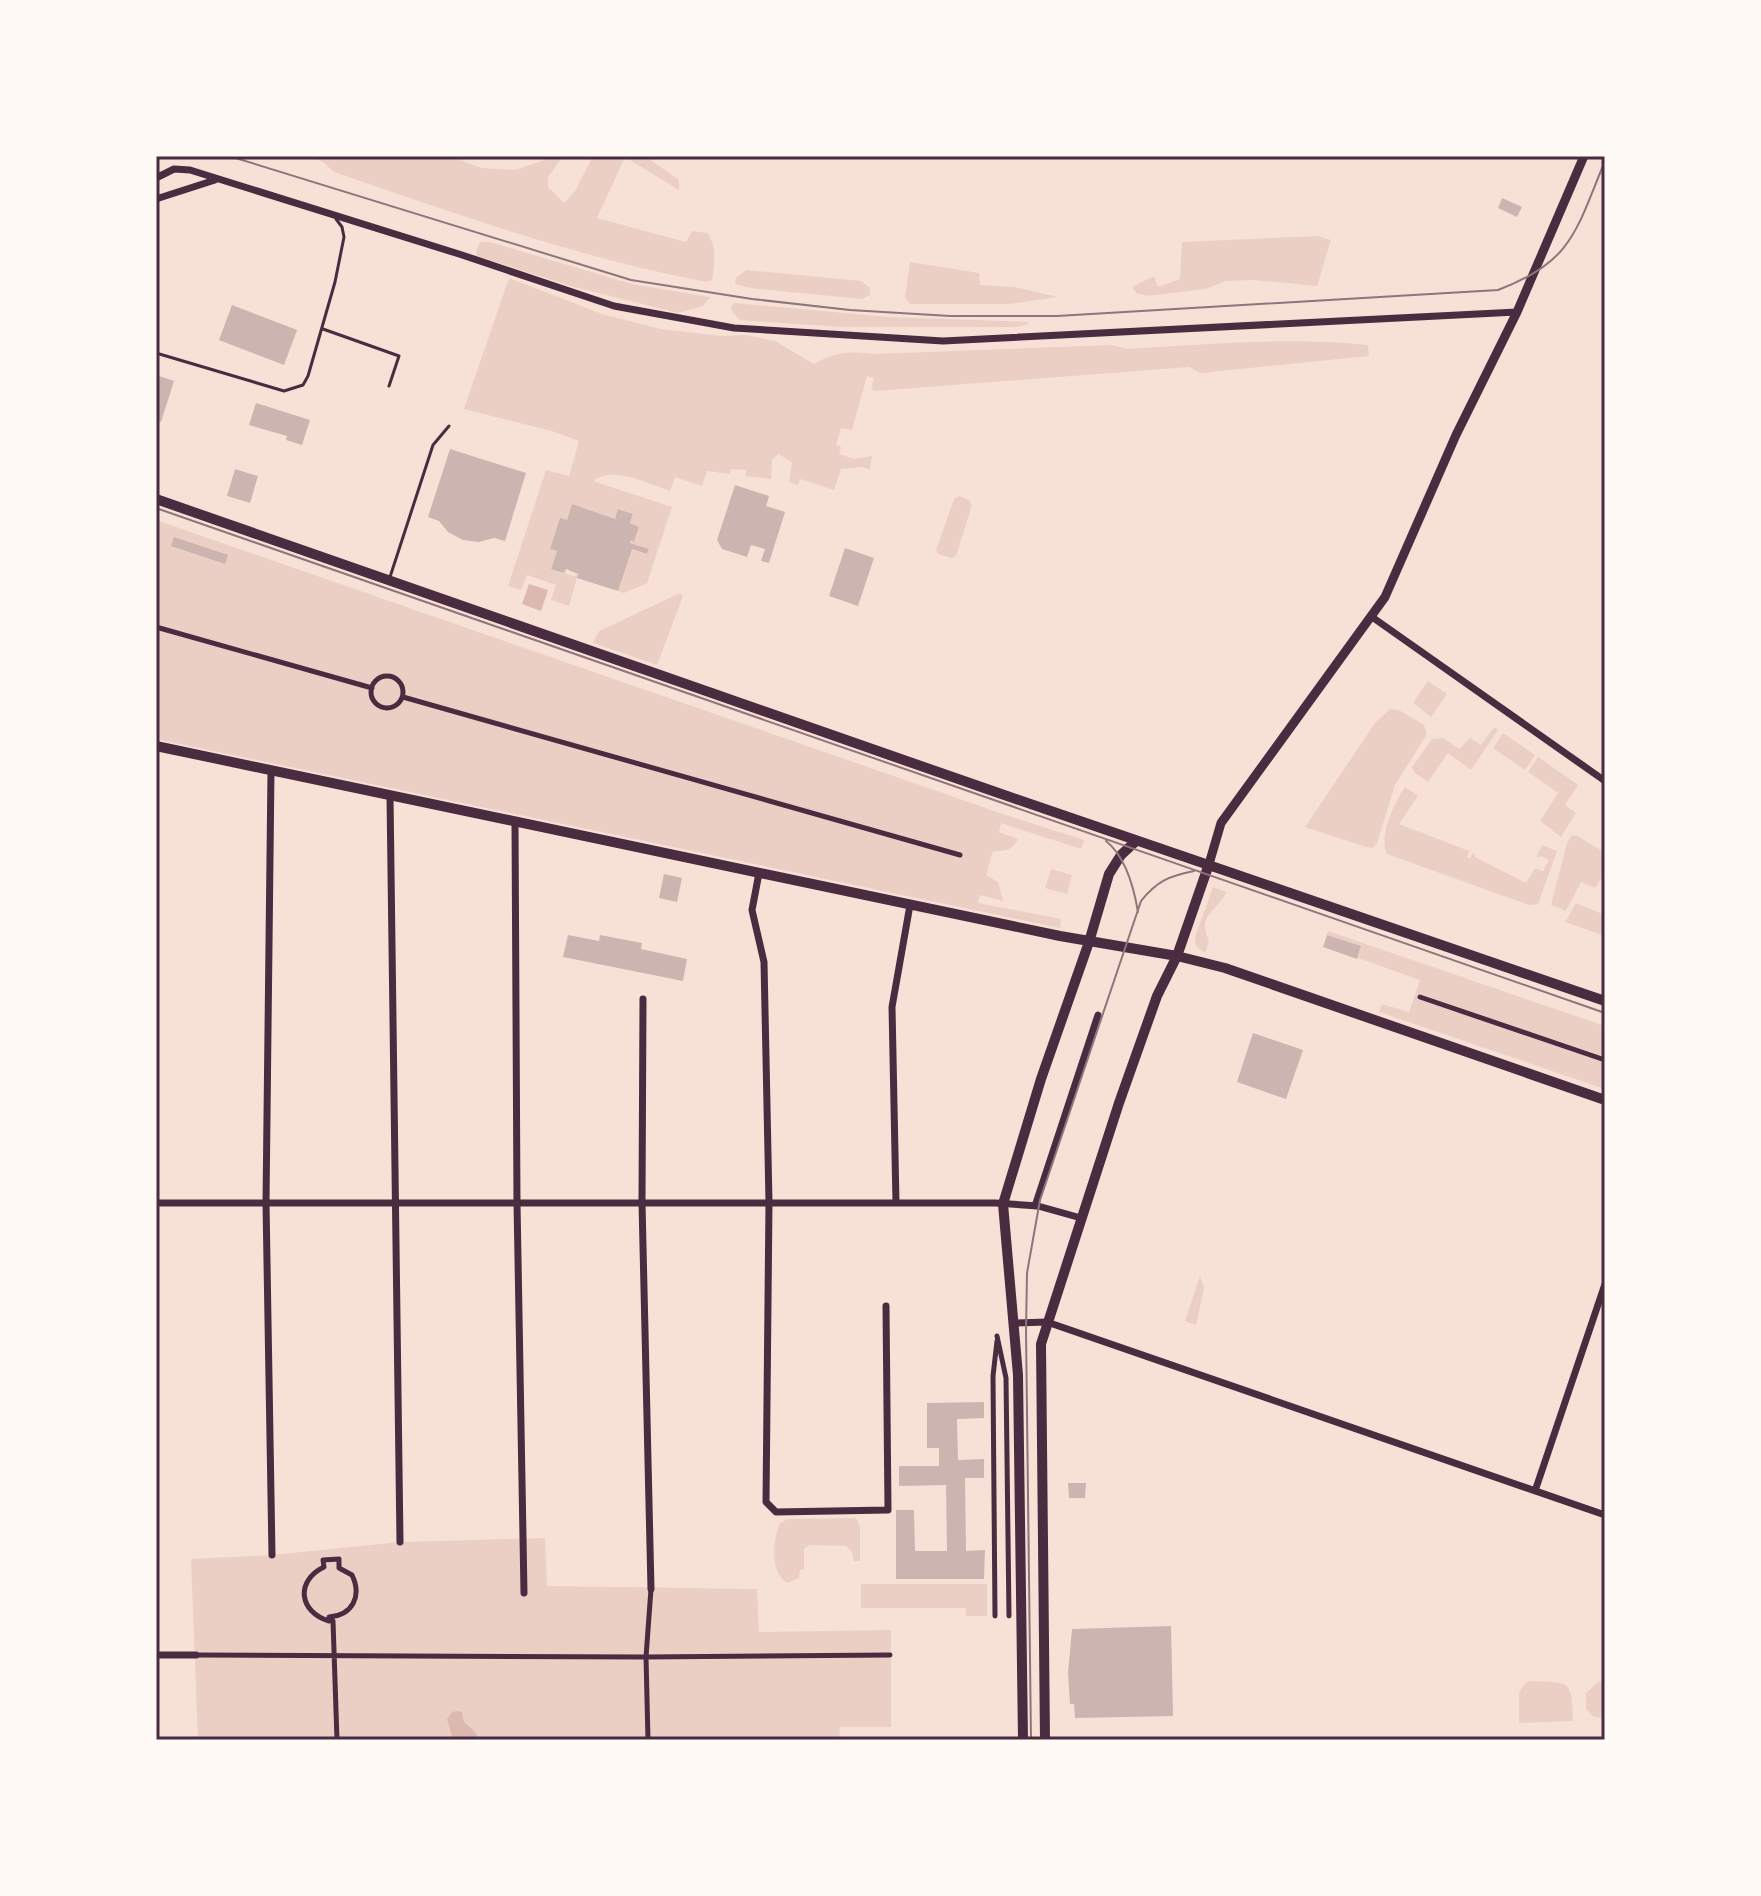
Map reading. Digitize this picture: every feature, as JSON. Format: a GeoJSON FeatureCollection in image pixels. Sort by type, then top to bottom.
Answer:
{"type":"FeatureCollection","features":[{"type":"Feature","properties":{"kind":"main road"},"geometry":{"type":"LineString","coordinates":[[156,499],[1605,1001]]}},
{"type":"Feature","properties":{"kind":"main road"},"geometry":{"type":"LineString","coordinates":[[156,746],[1089,942],[1177,956],[1225,968],[1605,1100]]}},
{"type":"Feature","properties":{"kind":"main road"},"geometry":{"type":"LineString","coordinates":[[1023,1740],[1018,1375],[1003,1204],[1109,874],[1121,855],[1136,841]]}},
{"type":"Feature","properties":{"kind":"main road"},"geometry":{"type":"LineString","coordinates":[[1045,1740],[1041,1344],[1157,996],[1177,956],[1209,864]]}},
{"type":"Feature","properties":{"kind":"street"},"geometry":{"type":"LineString","coordinates":[[1209,864],[1221,823],[1385,597],[1456,435],[1517,312],[1584,156]]}},
{"type":"Feature","properties":{"kind":"street"},"geometry":{"type":"LineString","coordinates":[[156,178],[174,169],[190,170],[614,306],[748,329],[943,341],[1517,312]]}},
{"type":"Feature","properties":{"kind":"street"},"geometry":{"type":"LineString","coordinates":[[156,199],[216,179]]}},
{"type":"Feature","properties":{"kind":"street"},"geometry":{"type":"LineString","coordinates":[[1372,617],[1605,781]]}},
{"type":"Feature","properties":{"kind":"street"},"geometry":{"type":"LineString","coordinates":[[156,618],[156,627],[372,688]]}},
{"type":"Feature","properties":{"kind":"street"},"geometry":{"type":"LineString","coordinates":[[392,677],[402,685],[403,697],[395,707],[383,708],[373,700],[372,688],[380,678],[392,677]]}},
{"type":"Feature","properties":{"kind":"street"},"geometry":{"type":"LineString","coordinates":[[403,697],[960,855]]}},
{"type":"Feature","properties":{"kind":"street"},"geometry":{"type":"LineString","coordinates":[[271,771],[266,1203],[272,1555]]}},
{"type":"Feature","properties":{"kind":"street"},"geometry":{"type":"LineString","coordinates":[[390,796],[400,1542]]}},
{"type":"Feature","properties":{"kind":"street"},"geometry":{"type":"LineString","coordinates":[[515,822],[517,1203],[524,1593]]}},
{"type":"Feature","properties":{"kind":"street"},"geometry":{"type":"LineString","coordinates":[[759,873],[752,910],[764,962],[769,1202],[766,1502],[776,1512],[888,1510],[886,1306]]}},
{"type":"Feature","properties":{"kind":"street"},"geometry":{"type":"LineString","coordinates":[[896,1203],[892,1007],[910,905]]}},
{"type":"Feature","properties":{"kind":"street"},"geometry":{"type":"LineString","coordinates":[[1420,997],[1605,1060]]}},
{"type":"Feature","properties":{"kind":"street"},"geometry":{"type":"LineString","coordinates":[[643,999],[642,1203],[651,1589],[646,1657],[648,1740]]}},
{"type":"Feature","properties":{"kind":"street"},"geometry":{"type":"LineString","coordinates":[[1035,1206],[1098,1015]]}},
{"type":"Feature","properties":{"kind":"street"},"geometry":{"type":"LineString","coordinates":[[156,1203],[1003,1204],[1035,1206],[1081,1218]]}},
{"type":"Feature","properties":{"kind":"street"},"geometry":{"type":"LineString","coordinates":[[1535,1491],[1605,1284]]}},
{"type":"Feature","properties":{"kind":"street"},"geometry":{"type":"LineString","coordinates":[[1013,1323],[1047,1322],[1605,1515]]}},
{"type":"Feature","properties":{"kind":"street"},"geometry":{"type":"LineString","coordinates":[[995,1616],[993,1376],[997,1336],[1006,1378],[1009,1616]]}},
{"type":"Feature","properties":{"kind":"street"},"geometry":{"type":"LineString","coordinates":[[329,1619],[347,1612],[358,1593],[352,1575],[339,1568],[339,1559],[323,1560],[324,1567],[313,1572],[304,1591],[310,1611],[319,1618],[333,1621],[337,1740]]}},
{"type":"Feature","properties":{"kind":"street"},"geometry":{"type":"LineString","coordinates":[[156,1655],[890,1655]]}},
{"type":"Feature","properties":{"kind":"lane"},"geometry":{"type":"LineString","coordinates":[[156,353],[284,391],[303,385],[323,329],[344,237],[342,227],[332,214]]}},
{"type":"Feature","properties":{"kind":"lane"},"geometry":{"type":"LineString","coordinates":[[323,329],[399,356],[389,386]]}},
{"type":"Feature","properties":{"kind":"lane"},"geometry":{"type":"LineString","coordinates":[[389,581],[433,445],[449,426]]}},
{"type":"Feature","properties":{"kind":"shaded area"},"geometry":{"type":"Polygon","coordinates":[[[309,156],[448,156],[482,168],[515,170],[545,160],[545,156],[563,156],[548,177],[548,187],[564,203],[575,191],[593,156],[645,156],[679,180],[679,190],[625,157],[597,218],[686,242],[692,231],[707,233],[714,249],[712,280],[706,282],[658,272],[518,234],[334,172],[323,162],[309,156]]]}},
{"type":"Feature","properties":{"kind":"shaded area"},"geometry":{"type":"Polygon","coordinates":[[[1318,236],[1331,240],[1317,286],[1254,280],[1226,281],[1205,289],[1148,296],[1136,293],[1132,287],[1154,276],[1158,287],[1180,279],[1182,242],[1318,236]]]}},
{"type":"Feature","properties":{"kind":"shaded area"},"geometry":{"type":"Polygon","coordinates":[[[480,242],[490,242],[632,284],[710,297],[703,306],[678,313],[574,287],[477,256],[480,242]]]}},
{"type":"Feature","properties":{"kind":"shaded area"},"geometry":{"type":"Polygon","coordinates":[[[910,262],[979,273],[980,285],[1015,287],[1058,297],[1009,304],[910,304],[905,298],[910,262]]]}},
{"type":"Feature","properties":{"kind":"shaded area"},"geometry":{"type":"Polygon","coordinates":[[[746,270],[861,281],[870,288],[870,295],[862,299],[735,284],[736,278],[746,270]]]}},
{"type":"Feature","properties":{"kind":"shaded area"},"geometry":{"type":"Polygon","coordinates":[[[509,278],[602,314],[661,329],[721,336],[747,335],[775,341],[814,364],[828,357],[849,353],[1112,345],[1127,349],[1278,341],[1368,345],[1369,356],[1200,373],[1189,367],[875,391],[871,389],[874,378],[867,376],[852,430],[841,428],[836,445],[841,447],[839,454],[854,459],[872,456],[870,470],[863,467],[841,469],[834,490],[800,479],[798,485],[789,482],[792,462],[778,454],[772,460],[771,479],[746,476],[746,470],[731,469],[730,474],[707,471],[702,486],[675,477],[670,491],[621,475],[593,481],[672,507],[647,583],[624,593],[618,591],[632,549],[647,554],[649,550],[630,543],[631,540],[635,541],[639,527],[630,523],[633,514],[619,509],[615,519],[572,505],[567,520],[560,519],[550,549],[557,551],[551,569],[563,573],[566,569],[566,574],[578,574],[569,606],[551,600],[556,585],[527,575],[521,590],[508,586],[546,470],[569,476],[579,441],[464,409],[509,278]]]}},
{"type":"Feature","properties":{"kind":"shaded area"},"geometry":{"type":"Polygon","coordinates":[[[734,303],[889,317],[1029,322],[1015,327],[841,327],[739,320],[730,308],[734,303]]]}},
{"type":"Feature","properties":{"kind":"shaded area"},"geometry":{"type":"Polygon","coordinates":[[[959,496],[969,500],[972,505],[956,556],[952,558],[938,554],[936,550],[954,499],[959,496]]]}},
{"type":"Feature","properties":{"kind":"shaded area"},"geometry":{"type":"Polygon","coordinates":[[[156,520],[1084,840],[1081,849],[1001,823],[999,832],[1018,839],[1008,850],[993,851],[986,875],[998,882],[1003,901],[980,895],[978,903],[1061,919],[1060,928],[156,739],[156,520]]]}},
{"type":"Feature","properties":{"kind":"shaded area"},"geometry":{"type":"Polygon","coordinates":[[[529,584],[548,590],[541,611],[522,604],[529,584]]]}},
{"type":"Feature","properties":{"kind":"shaded area"},"geometry":{"type":"Polygon","coordinates":[[[680,593],[683,596],[657,665],[593,643],[599,631],[680,593]]]}},
{"type":"Feature","properties":{"kind":"shaded area"},"geometry":{"type":"Polygon","coordinates":[[[1428,681],[1447,694],[1431,717],[1413,703],[1428,681]]]}},
{"type":"Feature","properties":{"kind":"shaded area"},"geometry":{"type":"Polygon","coordinates":[[[1390,709],[1399,710],[1424,725],[1427,734],[1395,785],[1377,843],[1373,848],[1366,847],[1305,827],[1375,723],[1390,709]]]}},
{"type":"Feature","properties":{"kind":"shaded area"},"geometry":{"type":"Polygon","coordinates":[[[1494,727],[1498,730],[1471,770],[1448,753],[1428,782],[1415,773],[1412,767],[1432,739],[1443,738],[1459,749],[1470,738],[1481,745],[1494,727]]]}},
{"type":"Feature","properties":{"kind":"shaded area"},"geometry":{"type":"Polygon","coordinates":[[[1503,733],[1535,755],[1525,770],[1493,748],[1503,733]]]}},
{"type":"Feature","properties":{"kind":"shaded area"},"geometry":{"type":"Polygon","coordinates":[[[1538,757],[1578,785],[1565,805],[1576,813],[1561,837],[1540,821],[1558,793],[1528,772],[1538,757]]]}},
{"type":"Feature","properties":{"kind":"shaded area"},"geometry":{"type":"Polygon","coordinates":[[[1405,787],[1418,796],[1399,824],[1469,851],[1467,857],[1470,858],[1473,853],[1475,857],[1526,883],[1535,868],[1543,871],[1549,860],[1537,855],[1542,845],[1557,851],[1538,904],[1529,905],[1387,854],[1386,829],[1405,787]]]}},
{"type":"Feature","properties":{"kind":"shaded area"},"geometry":{"type":"Polygon","coordinates":[[[1572,835],[1605,853],[1605,873],[1595,888],[1581,882],[1566,911],[1551,905],[1567,843],[1572,835]]]}},
{"type":"Feature","properties":{"kind":"shaded area"},"geometry":{"type":"Polygon","coordinates":[[[1051,869],[1072,875],[1067,894],[1045,888],[1051,869]]]}},
{"type":"Feature","properties":{"kind":"shaded area"},"geometry":{"type":"Polygon","coordinates":[[[1213,887],[1226,892],[1205,924],[1209,941],[1205,953],[1196,946],[1195,937],[1213,887]]]}},
{"type":"Feature","properties":{"kind":"shaded area"},"geometry":{"type":"Polygon","coordinates":[[[1576,903],[1605,915],[1605,936],[1565,922],[1576,903]]]}},
{"type":"Feature","properties":{"kind":"shaded area"},"geometry":{"type":"Polygon","coordinates":[[[1328,931],[1605,1026],[1605,1089],[1379,1012],[1382,1004],[1409,1012],[1420,980],[1358,958],[1361,946],[1327,935],[1328,931]]]}},
{"type":"Feature","properties":{"kind":"shaded area"},"geometry":{"type":"Polygon","coordinates":[[[1200,1276],[1204,1288],[1196,1325],[1185,1321],[1200,1276]]]}},
{"type":"Feature","properties":{"kind":"shaded area"},"geometry":{"type":"Polygon","coordinates":[[[856,1518],[860,1527],[860,1561],[854,1561],[852,1552],[846,1546],[810,1545],[804,1549],[804,1569],[800,1570],[799,1578],[787,1583],[781,1578],[774,1555],[780,1523],[788,1519],[856,1518]]]}},
{"type":"Feature","properties":{"kind":"shaded area"},"geometry":{"type":"Polygon","coordinates":[[[545,1538],[547,1586],[757,1589],[759,1632],[891,1630],[891,1727],[840,1727],[839,1740],[198,1740],[191,1559],[272,1555],[400,1542],[545,1538]]]}},
{"type":"Feature","properties":{"kind":"shaded area"},"geometry":{"type":"Polygon","coordinates":[[[861,1584],[987,1584],[987,1616],[966,1616],[966,1608],[861,1608],[861,1584]]]}},
{"type":"Feature","properties":{"kind":"shaded area"},"geometry":{"type":"Polygon","coordinates":[[[1531,1681],[1567,1686],[1572,1697],[1573,1721],[1519,1723],[1519,1693],[1525,1683],[1531,1681]]]}},
{"type":"Feature","properties":{"kind":"shaded area"},"geometry":{"type":"Polygon","coordinates":[[[1605,1681],[1605,1718],[1594,1717],[1586,1709],[1586,1693],[1598,1682],[1605,1681]]]}},
{"type":"Feature","properties":{"kind":"shaded area"},"geometry":{"type":"Polygon","coordinates":[[[457,1711],[462,1712],[464,1722],[476,1733],[478,1740],[453,1740],[447,1719],[457,1711]]]}},
{"type":"Feature","properties":{"kind":"building"},"geometry":{"type":"Polygon","coordinates":[[[1502,198],[1522,207],[1517,217],[1498,208],[1502,198]]]}},
{"type":"Feature","properties":{"kind":"building"},"geometry":{"type":"Polygon","coordinates":[[[232,305],[297,330],[284,365],[219,340],[232,305]]]}},
{"type":"Feature","properties":{"kind":"building"},"geometry":{"type":"Polygon","coordinates":[[[156,375],[174,381],[161,422],[156,420],[156,375]]]}},
{"type":"Feature","properties":{"kind":"building"},"geometry":{"type":"Polygon","coordinates":[[[256,403],[310,420],[302,445],[286,440],[287,436],[249,425],[256,403]]]}},
{"type":"Feature","properties":{"kind":"building"},"geometry":{"type":"Polygon","coordinates":[[[450,449],[526,473],[505,541],[494,538],[479,542],[463,540],[448,532],[439,521],[428,517],[450,449]]]}},
{"type":"Feature","properties":{"kind":"building"},"geometry":{"type":"Polygon","coordinates":[[[235,469],[258,476],[250,503],[227,496],[235,469]]]}},
{"type":"Feature","properties":{"kind":"building"},"geometry":{"type":"Polygon","coordinates":[[[735,485],[769,496],[766,506],[785,512],[769,563],[761,561],[765,549],[751,545],[747,557],[722,549],[717,540],[735,485]]]}},
{"type":"Feature","properties":{"kind":"building"},"geometry":{"type":"Polygon","coordinates":[[[572,504],[615,519],[618,509],[633,514],[630,523],[639,527],[634,542],[631,540],[630,543],[649,549],[647,554],[632,549],[618,591],[577,578],[578,574],[566,569],[563,573],[551,569],[557,551],[550,549],[560,518],[567,520],[572,504]]]}},
{"type":"Feature","properties":{"kind":"building"},"geometry":{"type":"Polygon","coordinates":[[[174,537],[228,555],[225,564],[171,546],[174,537]]]}},
{"type":"Feature","properties":{"kind":"building"},"geometry":{"type":"Polygon","coordinates":[[[845,548],[874,558],[858,606],[829,596],[845,548]]]}},
{"type":"Feature","properties":{"kind":"building"},"geometry":{"type":"Polygon","coordinates":[[[664,874],[682,878],[677,902],[659,898],[664,874]]]}},
{"type":"Feature","properties":{"kind":"building"},"geometry":{"type":"Polygon","coordinates":[[[568,935],[599,941],[600,935],[642,943],[641,949],[687,959],[683,981],[563,957],[568,935]]]}},
{"type":"Feature","properties":{"kind":"building"},"geometry":{"type":"Polygon","coordinates":[[[1327,935],[1361,946],[1357,959],[1323,947],[1327,935]]]}},
{"type":"Feature","properties":{"kind":"building"},"geometry":{"type":"Polygon","coordinates":[[[1253,1033],[1303,1050],[1286,1099],[1237,1082],[1253,1033]]]}},
{"type":"Feature","properties":{"kind":"building"},"geometry":{"type":"Polygon","coordinates":[[[984,1402],[984,1418],[957,1419],[958,1460],[984,1459],[984,1478],[965,1478],[966,1551],[985,1550],[984,1579],[896,1579],[896,1510],[914,1510],[915,1551],[947,1551],[946,1485],[899,1486],[899,1466],[939,1466],[939,1448],[927,1448],[927,1403],[984,1402]]]}},
{"type":"Feature","properties":{"kind":"building"},"geometry":{"type":"Polygon","coordinates":[[[1068,1483],[1086,1483],[1085,1498],[1069,1498],[1068,1483]]]}},
{"type":"Feature","properties":{"kind":"building"},"geometry":{"type":"Polygon","coordinates":[[[1171,1626],[1173,1716],[1075,1718],[1074,1704],[1070,1704],[1068,1673],[1072,1629],[1171,1626]]]}},
{"type":"Feature","properties":{"kind":"tram line"},"geometry":{"type":"LineString","coordinates":[[229,156],[631,280],[752,299],[850,310],[950,316],[1057,316],[1498,290],[1542,268],[1569,241],[1605,161]]}},
{"type":"Feature","properties":{"kind":"tram line"},"geometry":{"type":"LineString","coordinates":[[156,508],[1605,1013]]}},
{"type":"Feature","properties":{"kind":"tram line"},"geometry":{"type":"LineString","coordinates":[[1106,841],[1124,864],[1138,912]]}},
{"type":"Feature","properties":{"kind":"tram line"},"geometry":{"type":"LineString","coordinates":[[1031,1740],[1026,1331],[1027,1273],[1040,1200],[1141,901],[1164,880],[1194,871]]}}]}
